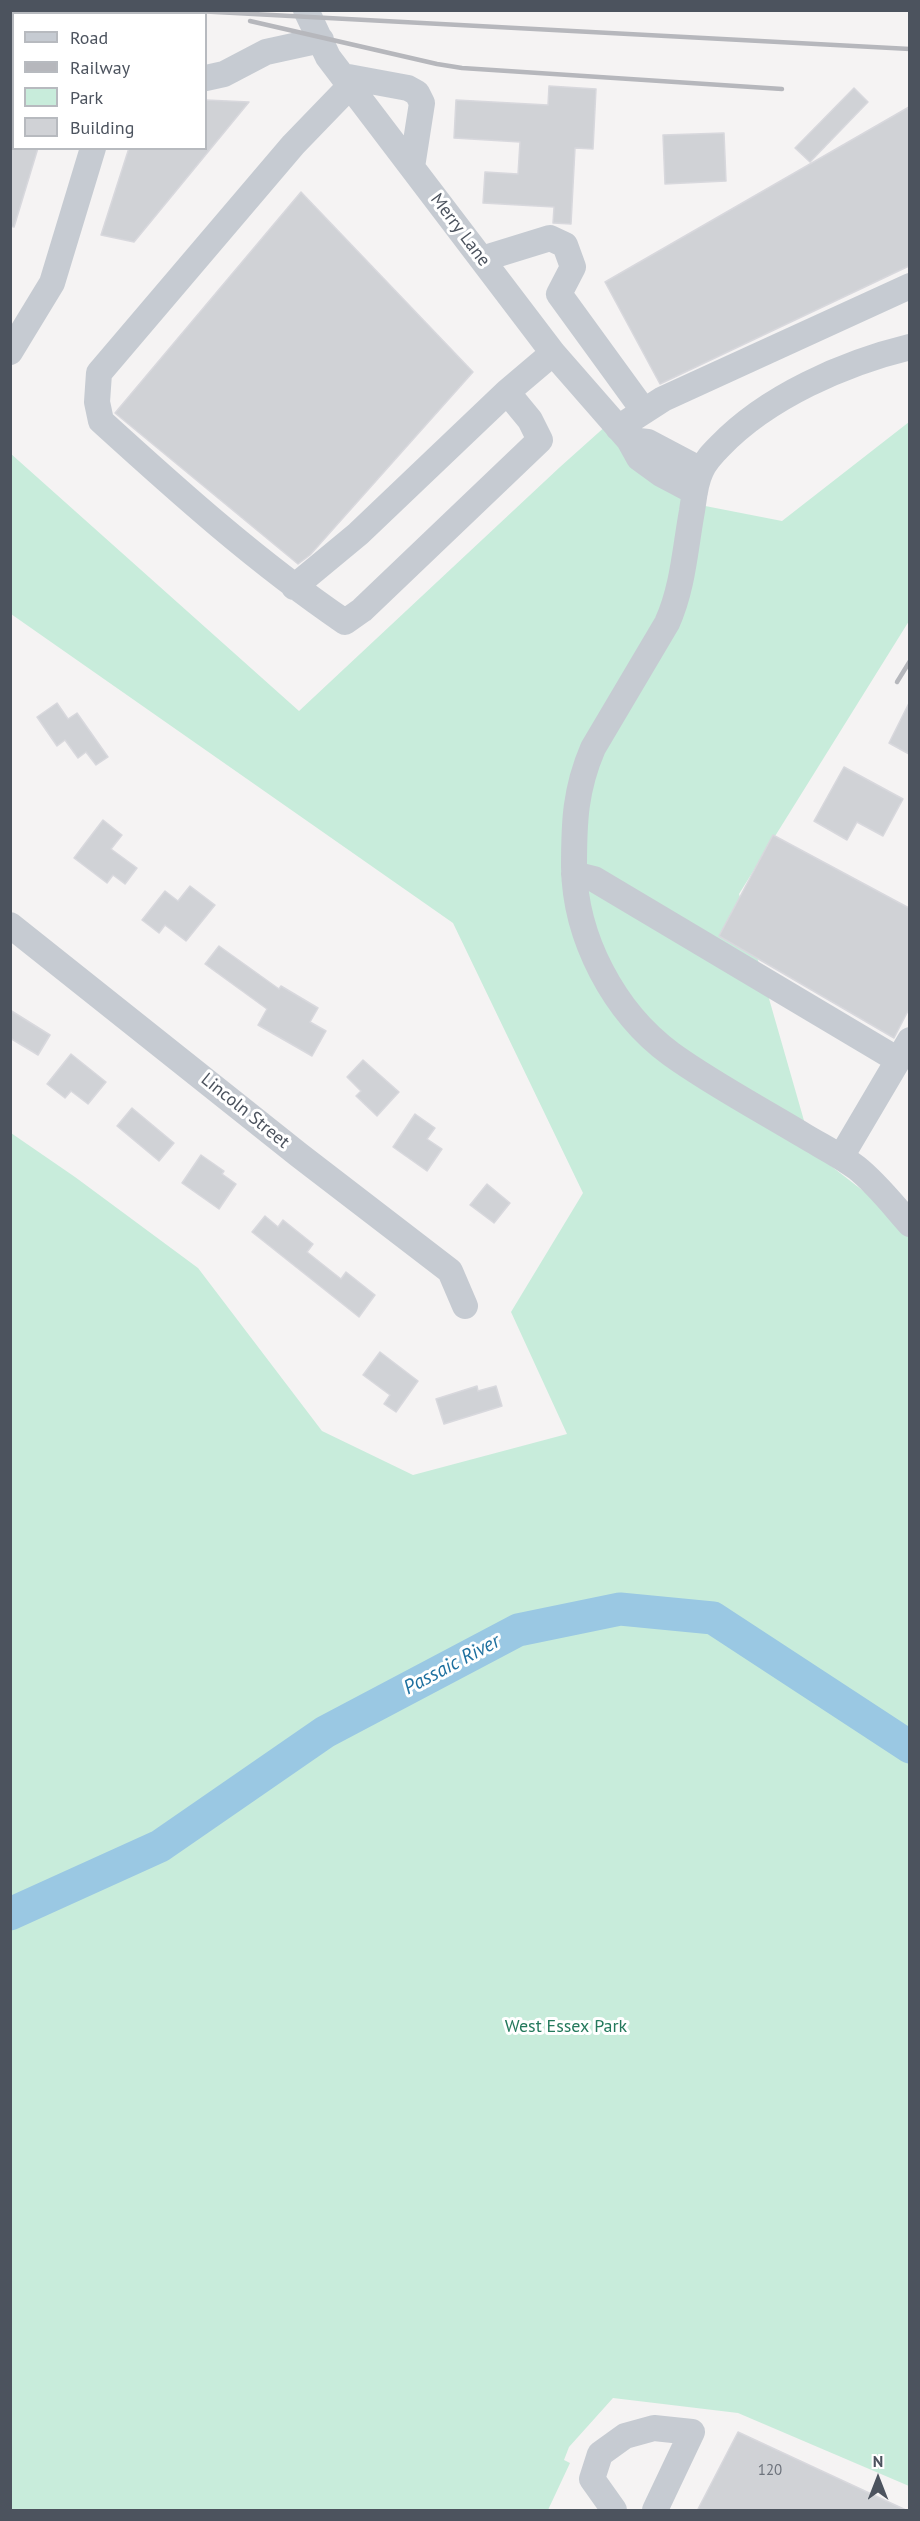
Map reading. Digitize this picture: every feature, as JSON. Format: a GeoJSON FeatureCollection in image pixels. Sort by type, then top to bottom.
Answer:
{"type":"FeatureCollection","features":[{"type":"Feature","properties":{"kind":"street","name":"Merry Lane"},"geometry":{"type":"LineString","coordinates":[[306,10],[328,57],[553,352],[624,434],[639,458],[698,481]]}},
{"type":"Feature","properties":{"kind":"street"},"geometry":{"type":"LineString","coordinates":[[207,78],[224,74],[266,52],[321,40]]}},
{"type":"Feature","properties":{"kind":"street"},"geometry":{"type":"LineString","coordinates":[[412,167],[422,103],[417,93],[408,88],[346,81],[99,373],[97,402],[101,421],[194,505],[294,587],[345,622],[362,610],[540,440],[530,420],[507,392]]}},
{"type":"Feature","properties":{"kind":"street"},"geometry":{"type":"LineString","coordinates":[[10,352],[52,283],[92,150]]}},
{"type":"Feature","properties":{"kind":"street"},"geometry":{"type":"LineString","coordinates":[[482,259],[550,238],[565,245],[573,267],[559,294],[644,411]]}},
{"type":"Feature","properties":{"kind":"street"},"geometry":{"type":"LineString","coordinates":[[690,524],[668,496],[630,466],[624,434],[644,411],[663,399],[909,286]]}},
{"type":"Feature","properties":{"kind":"street"},"geometry":{"type":"LineString","coordinates":[[909,347],[878,354],[800,389],[759,411],[725,441],[698,481],[676,603],[667,623],[603,730],[584,769],[574,817],[574,874],[581,922],[602,972],[628,1011],[672,1055],[841,1157],[857,1169],[880,1190],[909,1224]]}},
{"type":"Feature","properties":{"kind":"street"},"geometry":{"type":"LineString","coordinates":[[294,587],[358,534],[507,392],[553,352]]}},
{"type":"Feature","properties":{"kind":"street"},"geometry":{"type":"LineString","coordinates":[[574,874],[594,879],[904,1050],[841,1157]]}},
{"type":"Feature","properties":{"kind":"street","name":"Lincoln Street"},"geometry":{"type":"LineString","coordinates":[[10,926],[299,1155],[450,1271],[465,1306]]}},
{"type":"Feature","properties":{"kind":"street"},"geometry":{"type":"LineString","coordinates":[[614,2511],[592,2479],[600,2454],[625,2436],[654,2428],[692,2432],[656,2511]]}},
{"type":"Feature","properties":{"kind":"green space","name":"West Essex Park"},"geometry":{"type":"Polygon","coordinates":[[[617,416],[695,504],[782,521],[909,422],[909,621],[739,894],[813,1152],[893,1214],[909,1238],[909,2486],[738,2413],[613,2398],[569,2447],[564,2460],[570,2463],[548,2510],[11,2510],[11,1133],[198,1268],[322,1431],[413,1475],[567,1434],[511,1312],[583,1193],[453,923],[11,614],[10,453],[299,711],[617,416]]]}},
{"type":"Feature","properties":{"kind":"building"},"geometry":{"type":"Polygon","coordinates":[[[549,86],[596,89],[593,149],[575,148],[571,224],[553,223],[554,207],[483,203],[485,172],[518,174],[520,142],[454,138],[456,100],[548,105],[549,86]]]}},
{"type":"Feature","properties":{"kind":"building"},"geometry":{"type":"Polygon","coordinates":[[[854,88],[868,102],[810,162],[795,148],[854,88]]]}},
{"type":"Feature","properties":{"kind":"building"},"geometry":{"type":"Polygon","coordinates":[[[207,100],[249,102],[134,242],[101,235],[128,150],[207,150],[207,100]]]}},
{"type":"Feature","properties":{"kind":"building"},"geometry":{"type":"Polygon","coordinates":[[[909,107],[909,266],[660,384],[605,282],[909,107]]]}},
{"type":"Feature","properties":{"kind":"building"},"geometry":{"type":"Polygon","coordinates":[[[724,133],[726,181],[665,184],[663,135],[724,133]]]}},
{"type":"Feature","properties":{"kind":"building"},"geometry":{"type":"Polygon","coordinates":[[[10,148],[12,150],[37,150],[14,227],[10,226],[10,148]]]}},
{"type":"Feature","properties":{"kind":"building"},"geometry":{"type":"Polygon","coordinates":[[[301,192],[473,372],[310,555],[298,564],[115,413],[301,192]]]}},
{"type":"Feature","properties":{"kind":"building"},"geometry":{"type":"Polygon","coordinates":[[[57,703],[68,719],[77,713],[108,757],[96,765],[86,752],[78,758],[65,740],[57,746],[37,717],[57,703]]]}},
{"type":"Feature","properties":{"kind":"building"},"geometry":{"type":"Polygon","coordinates":[[[909,703],[909,754],[889,743],[909,703]]]}},
{"type":"Feature","properties":{"kind":"building"},"geometry":{"type":"Polygon","coordinates":[[[844,767],[903,799],[883,836],[857,822],[847,840],[814,821],[844,767]]]}},
{"type":"Feature","properties":{"kind":"building"},"geometry":{"type":"Polygon","coordinates":[[[103,820],[122,835],[111,849],[137,868],[125,884],[113,875],[107,883],[74,858],[103,820]]]}},
{"type":"Feature","properties":{"kind":"building"},"geometry":{"type":"Polygon","coordinates":[[[773,835],[909,908],[909,1009],[894,1038],[719,936],[773,835]]]}},
{"type":"Feature","properties":{"kind":"building"},"geometry":{"type":"Polygon","coordinates":[[[190,886],[215,905],[186,941],[165,925],[159,933],[142,920],[165,891],[178,901],[190,886]]]}},
{"type":"Feature","properties":{"kind":"building"},"geometry":{"type":"Polygon","coordinates":[[[219,946],[279,989],[281,986],[318,1008],[310,1022],[326,1031],[312,1056],[258,1025],[267,1009],[205,964],[219,946]]]}},
{"type":"Feature","properties":{"kind":"building"},"geometry":{"type":"Polygon","coordinates":[[[10,1010],[50,1035],[38,1055],[10,1038],[10,1010]]]}},
{"type":"Feature","properties":{"kind":"building"},"geometry":{"type":"Polygon","coordinates":[[[71,1054],[106,1082],[88,1104],[71,1091],[65,1098],[47,1084],[71,1054]]]}},
{"type":"Feature","properties":{"kind":"building"},"geometry":{"type":"Polygon","coordinates":[[[363,1060],[399,1092],[377,1116],[356,1096],[361,1091],[347,1077],[363,1060]]]}},
{"type":"Feature","properties":{"kind":"building"},"geometry":{"type":"Polygon","coordinates":[[[132,1108],[174,1143],[159,1161],[117,1126],[132,1108]]]}},
{"type":"Feature","properties":{"kind":"building"},"geometry":{"type":"Polygon","coordinates":[[[415,1114],[435,1128],[427,1139],[442,1149],[427,1171],[393,1147],[415,1114]]]}},
{"type":"Feature","properties":{"kind":"building"},"geometry":{"type":"Polygon","coordinates":[[[201,1155],[224,1171],[222,1174],[236,1184],[219,1209],[182,1183],[201,1155]]]}},
{"type":"Feature","properties":{"kind":"building"},"geometry":{"type":"Polygon","coordinates":[[[487,1184],[510,1203],[494,1223],[470,1205],[487,1184]]]}},
{"type":"Feature","properties":{"kind":"building"},"geometry":{"type":"Polygon","coordinates":[[[265,1216],[278,1227],[283,1220],[313,1244],[307,1252],[341,1279],[346,1272],[375,1295],[359,1317],[252,1232],[265,1216]]]}},
{"type":"Feature","properties":{"kind":"building"},"geometry":{"type":"Polygon","coordinates":[[[380,1352],[418,1381],[396,1412],[384,1404],[390,1395],[363,1375],[380,1352]]]}},
{"type":"Feature","properties":{"kind":"building"},"geometry":{"type":"Polygon","coordinates":[[[477,1386],[478,1391],[496,1386],[502,1406],[444,1424],[436,1399],[477,1386]]]}},
{"type":"Feature","properties":{"kind":"building"},"geometry":{"type":"Polygon","coordinates":[[[738,2432],[908,2511],[697,2511],[738,2432]]]}},
{"type":"Feature","properties":{"kind":"waterway","name":"Passaic River"},"geometry":{"type":"LineString","coordinates":[[10,1914],[160,1846],[325,1732],[518,1630],[620,1609],[713,1618],[910,1747]]}},
{"type":"Feature","properties":{"kind":"railway"},"geometry":{"type":"LineString","coordinates":[[178,10],[910,49]]}},
{"type":"Feature","properties":{"kind":"railway"},"geometry":{"type":"LineString","coordinates":[[250,21],[462,68],[782,89]]}},
{"type":"Feature","properties":{"kind":"railway"},"geometry":{"type":"LineString","coordinates":[[897,682],[910,661]]}}]}
